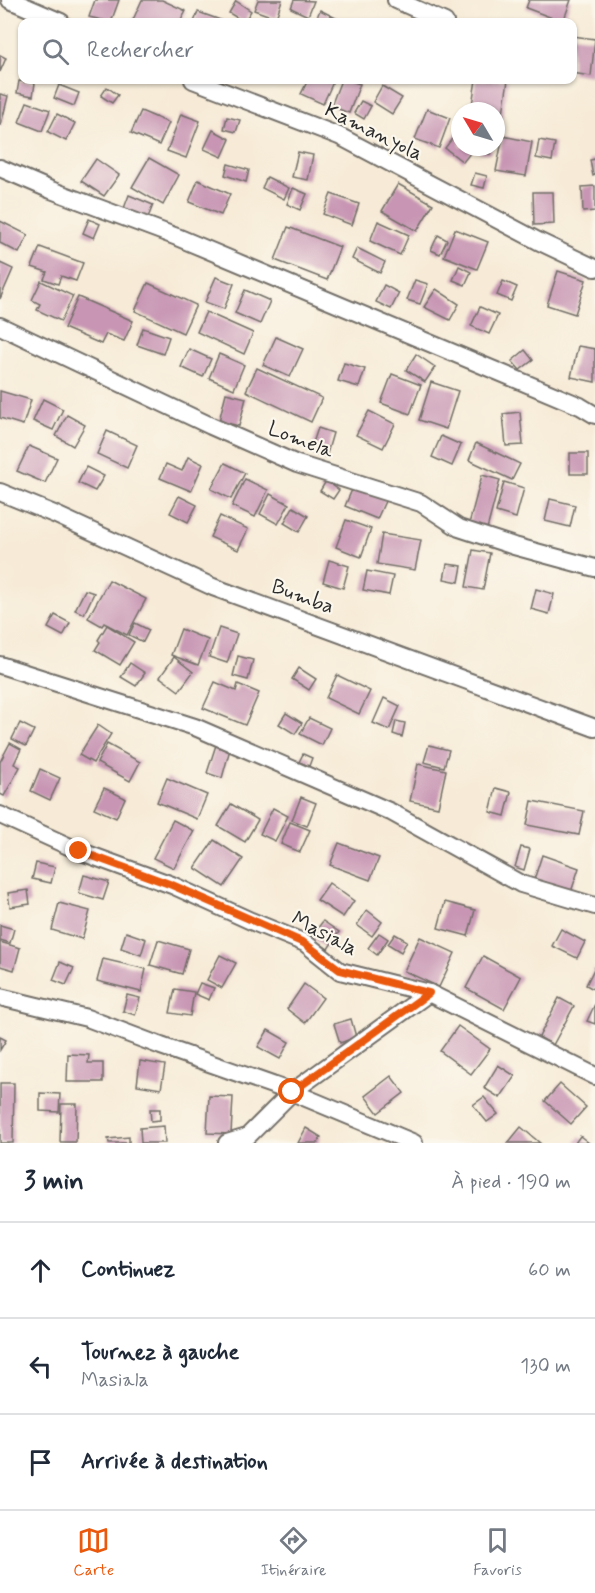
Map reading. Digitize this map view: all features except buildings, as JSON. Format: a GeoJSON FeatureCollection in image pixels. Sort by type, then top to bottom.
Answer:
{"type":"FeatureCollection","features":[{"type":"Feature","properties":{"kind":"street"},"geometry":{"type":"LineString","coordinates":[[10,0],[52,18]]}},
{"type":"Feature","properties":{"kind":"street"},"geometry":{"type":"LineString","coordinates":[[396,0],[436,18]]}},
{"type":"Feature","properties":{"kind":"street","name":"Kamanyola"},"geometry":{"type":"LineString","coordinates":[[203,84],[339,136],[538,241],[595,268]]}},
{"type":"Feature","properties":{"kind":"street"},"geometry":{"type":"LineString","coordinates":[[0,168],[51,190],[177,237],[580,406],[595,415]]}},
{"type":"Feature","properties":{"kind":"street","name":"Lomela"},"geometry":{"type":"LineString","coordinates":[[0,326],[297,464],[421,503],[459,528],[595,568]]}},
{"type":"Feature","properties":{"kind":"street","name":"Bumba"},"geometry":{"type":"LineString","coordinates":[[0,492],[54,514],[213,587],[595,728]]}},
{"type":"Feature","properties":{"kind":"street"},"geometry":{"type":"LineString","coordinates":[[0,665],[195,727],[391,812],[521,884],[595,906]]}},
{"type":"Feature","properties":{"kind":"street","name":"Masiala"},"geometry":{"type":"LineString","coordinates":[[0,815],[79,851],[172,885],[304,943],[340,970],[429,993],[595,1076]]}},
{"type":"Feature","properties":{"kind":"street"},"geometry":{"type":"LineString","coordinates":[[227,1143],[247,1137],[292,1092],[429,993]]}},
{"type":"Feature","properties":{"kind":"street"},"geometry":{"type":"LineString","coordinates":[[0,997],[87,1018],[292,1092],[414,1143]]}},
{"type":"Feature","properties":{"kind":"route"},"geometry":{"type":"LineString","coordinates":[[79,851],[172,885],[304,943],[340,970],[429,993],[292,1092]]}}]}
